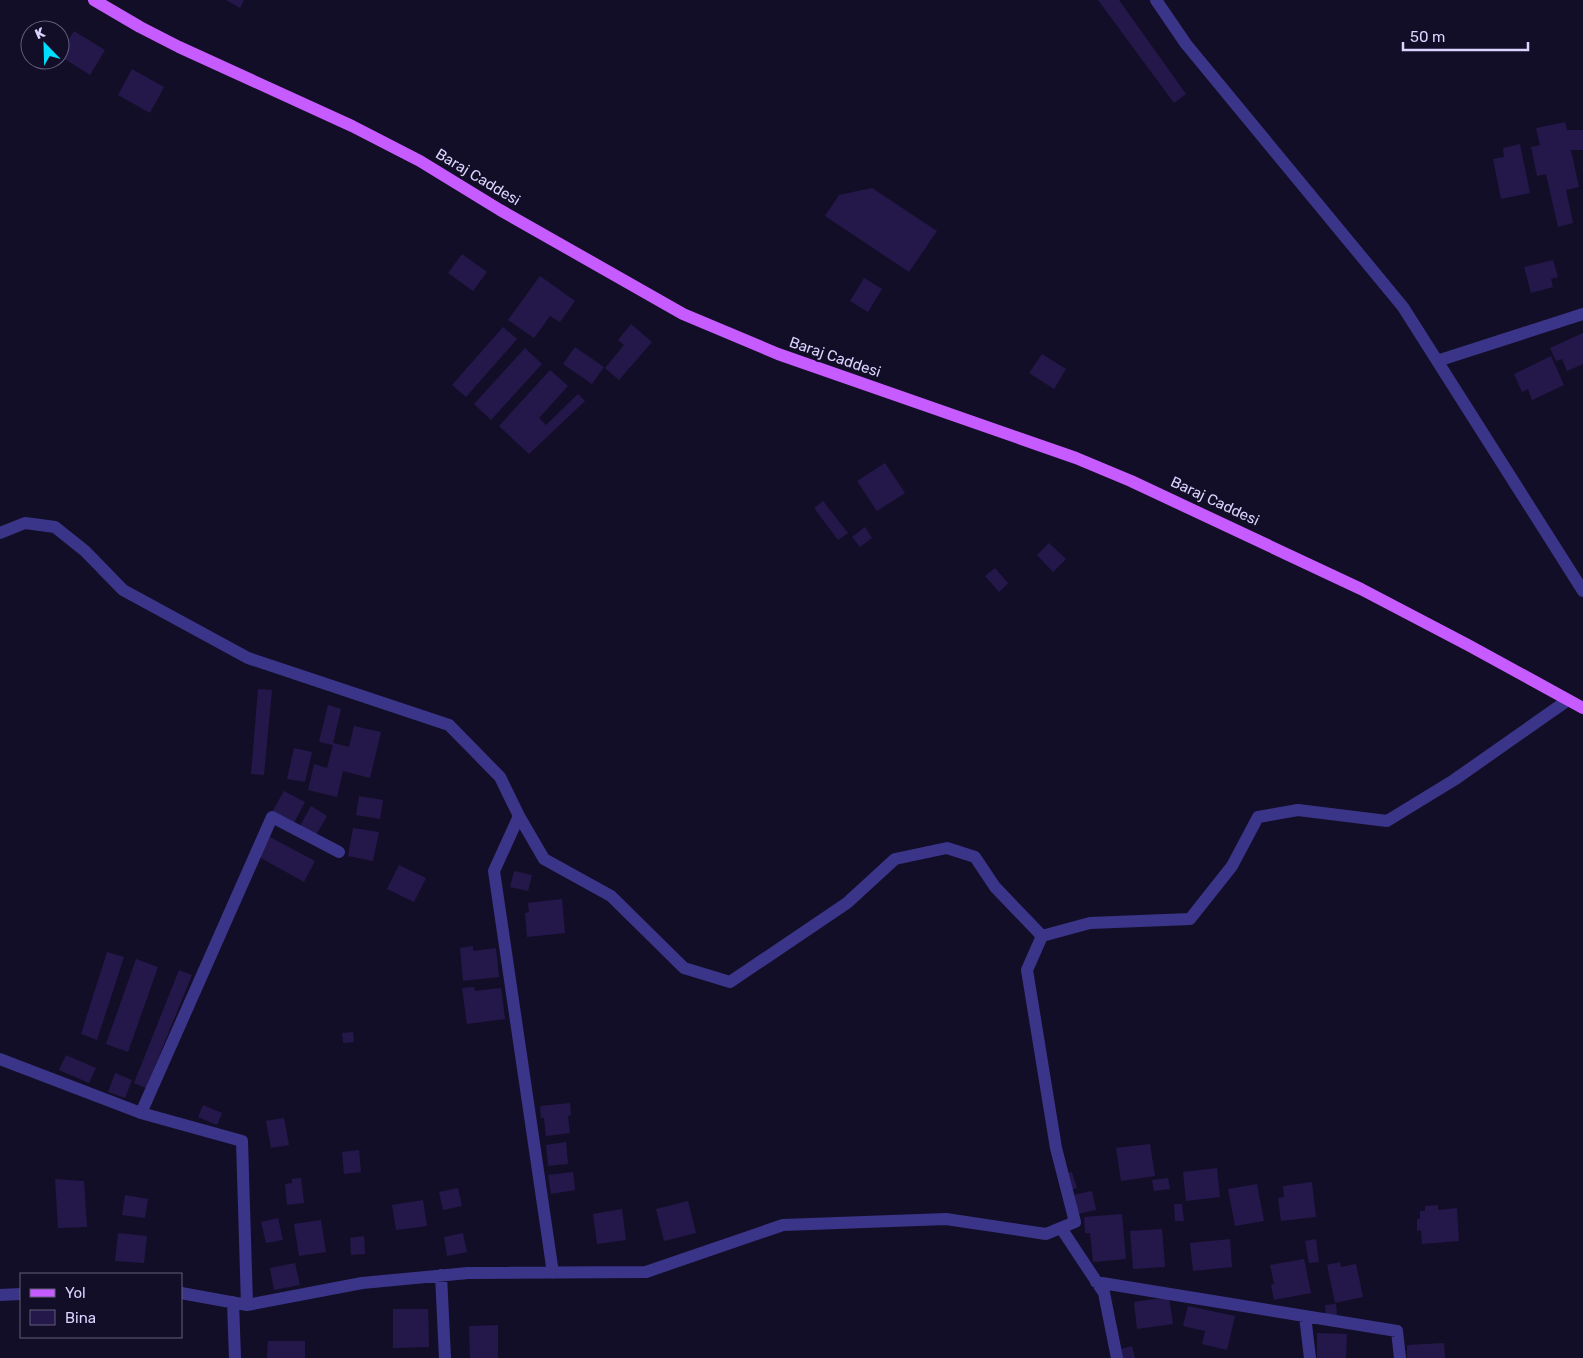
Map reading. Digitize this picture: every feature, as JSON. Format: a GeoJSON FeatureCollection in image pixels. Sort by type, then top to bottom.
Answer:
{"type":"FeatureCollection","features":[{"type":"Feature","properties":{"kind":"main road","name":"Baraj Caddesi"},"geometry":{"type":"LineString","coordinates":[[94,0],[179,47],[352,126],[420,161],[500,210],[683,314],[778,354],[1076,458],[1131,481],[1239,530],[1361,589],[1468,644],[1583,708]]}},
{"type":"Feature","properties":{"kind":"street"},"geometry":{"type":"LineString","coordinates":[[1156,0],[1186,44],[1403,307],[1583,590]]}},
{"type":"Feature","properties":{"kind":"street"},"geometry":{"type":"LineString","coordinates":[[1437,361],[1583,314]]}},
{"type":"Feature","properties":{"kind":"street"},"geometry":{"type":"LineString","coordinates":[[0,533],[25,523],[54,527],[85,550],[123,590],[248,658],[449,725],[500,777],[519,816],[544,859],[611,896],[684,968],[730,982],[847,903],[895,859],[947,848],[975,857],[995,887],[1042,936]]}},
{"type":"Feature","properties":{"kind":"street"},"geometry":{"type":"LineString","coordinates":[[1042,936],[1090,923],[1190,919],[1232,866],[1258,817],[1298,810],[1387,821],[1454,780],[1568,700]]}},
{"type":"Feature","properties":{"kind":"street"},"geometry":{"type":"LineString","coordinates":[[519,816],[494,871],[553,1273]]}},
{"type":"Feature","properties":{"kind":"street"},"geometry":{"type":"LineString","coordinates":[[141,1113],[272,817],[339,852]]}},
{"type":"Feature","properties":{"kind":"street"},"geometry":{"type":"LineString","coordinates":[[182,1293],[247,1305],[362,1283],[468,1273],[646,1272],[783,1225],[946,1219],[1046,1234],[1061,1228],[1075,1222],[1056,1148],[1027,970],[1042,936]]}},
{"type":"Feature","properties":{"kind":"street"},"geometry":{"type":"LineString","coordinates":[[0,1059],[141,1113],[242,1141],[247,1305]]}},
{"type":"Feature","properties":{"kind":"street"},"geometry":{"type":"LineString","coordinates":[[1061,1228],[1104,1293],[1117,1358]]}},
{"type":"Feature","properties":{"kind":"street"},"geometry":{"type":"LineString","coordinates":[[441,1276],[445,1358]]}},
{"type":"Feature","properties":{"kind":"street"},"geometry":{"type":"LineString","coordinates":[[1096,1282],[1397,1331],[1400,1358]]}},
{"type":"Feature","properties":{"kind":"street"},"geometry":{"type":"LineString","coordinates":[[0,1295],[20,1294]]}},
{"type":"Feature","properties":{"kind":"street"},"geometry":{"type":"LineString","coordinates":[[232,1302],[235,1358]]}},
{"type":"Feature","properties":{"kind":"street"},"geometry":{"type":"LineString","coordinates":[[1305,1316],[1310,1358]]}},
{"type":"Feature","properties":{"kind":"building"},"geometry":{"type":"Polygon","coordinates":[[[226,0],[244,0],[240,8],[226,0]]]}},
{"type":"Feature","properties":{"kind":"building"},"geometry":{"type":"Polygon","coordinates":[[[1098,0],[1119,0],[1186,94],[1174,103],[1098,0]]]}},
{"type":"Feature","properties":{"kind":"building"},"geometry":{"type":"Polygon","coordinates":[[[74,31],[105,50],[90,75],[70,62],[70,37],[74,31]]]}},
{"type":"Feature","properties":{"kind":"building"},"geometry":{"type":"Polygon","coordinates":[[[132,69],[164,87],[150,113],[118,95],[132,69]]]}},
{"type":"Feature","properties":{"kind":"building"},"geometry":{"type":"Polygon","coordinates":[[[1565,122],[1567,130],[1583,130],[1583,150],[1571,150],[1579,187],[1566,190],[1573,223],[1558,227],[1546,174],[1537,176],[1531,147],[1540,145],[1536,128],[1565,122]]]}},
{"type":"Feature","properties":{"kind":"building"},"geometry":{"type":"Polygon","coordinates":[[[1520,144],[1530,193],[1501,199],[1493,159],[1504,157],[1503,148],[1520,144]]]}},
{"type":"Feature","properties":{"kind":"building"},"geometry":{"type":"Polygon","coordinates":[[[872,188],[937,231],[909,272],[825,216],[839,195],[872,188]]]}},
{"type":"Feature","properties":{"kind":"building"},"geometry":{"type":"Polygon","coordinates":[[[462,254],[487,272],[473,291],[448,273],[462,254]]]}},
{"type":"Feature","properties":{"kind":"building"},"geometry":{"type":"Polygon","coordinates":[[[1553,260],[1558,277],[1551,279],[1553,287],[1531,293],[1524,267],[1553,260]]]}},
{"type":"Feature","properties":{"kind":"building"},"geometry":{"type":"Polygon","coordinates":[[[540,276],[575,301],[560,322],[550,316],[534,338],[508,320],[540,276]]]}},
{"type":"Feature","properties":{"kind":"building"},"geometry":{"type":"Polygon","coordinates":[[[864,278],[882,289],[868,312],[850,301],[864,278]]]}},
{"type":"Feature","properties":{"kind":"building"},"geometry":{"type":"Polygon","coordinates":[[[631,324],[652,342],[619,380],[605,368],[624,345],[618,340],[631,324]]]}},
{"type":"Feature","properties":{"kind":"building"},"geometry":{"type":"Polygon","coordinates":[[[503,327],[517,339],[466,397],[452,385],[503,327]]]}},
{"type":"Feature","properties":{"kind":"building"},"geometry":{"type":"Polygon","coordinates":[[[1583,333],[1583,364],[1567,371],[1562,359],[1556,361],[1550,348],[1583,333]]]}},
{"type":"Feature","properties":{"kind":"building"},"geometry":{"type":"Polygon","coordinates":[[[575,347],[604,367],[592,384],[563,364],[575,347]]]}},
{"type":"Feature","properties":{"kind":"building"},"geometry":{"type":"Polygon","coordinates":[[[525,348],[542,364],[491,420],[474,404],[525,348]]]}},
{"type":"Feature","properties":{"kind":"building"},"geometry":{"type":"Polygon","coordinates":[[[1042,354],[1066,369],[1054,389],[1029,373],[1042,354]]]}},
{"type":"Feature","properties":{"kind":"building"},"geometry":{"type":"Polygon","coordinates":[[[1551,356],[1564,385],[1532,400],[1528,389],[1522,392],[1514,374],[1551,356]]]}},
{"type":"Feature","properties":{"kind":"building"},"geometry":{"type":"Polygon","coordinates":[[[550,370],[568,386],[539,418],[546,425],[578,394],[585,401],[529,454],[499,426],[550,370]]]}},
{"type":"Feature","properties":{"kind":"building"},"geometry":{"type":"Polygon","coordinates":[[[885,463],[905,493],[877,511],[857,481],[885,463]]]}},
{"type":"Feature","properties":{"kind":"building"},"geometry":{"type":"Polygon","coordinates":[[[823,501],[848,533],[838,540],[814,508],[823,501]]]}},
{"type":"Feature","properties":{"kind":"building"},"geometry":{"type":"Polygon","coordinates":[[[865,527],[872,538],[860,547],[852,537],[865,527]]]}},
{"type":"Feature","properties":{"kind":"building"},"geometry":{"type":"Polygon","coordinates":[[[1049,543],[1066,559],[1053,572],[1037,555],[1049,543]]]}},
{"type":"Feature","properties":{"kind":"building"},"geometry":{"type":"Polygon","coordinates":[[[995,568],[1008,583],[999,592],[985,576],[995,568]]]}},
{"type":"Feature","properties":{"kind":"building"},"geometry":{"type":"Polygon","coordinates":[[[258,689],[272,690],[264,775],[251,774],[258,689]]]}},
{"type":"Feature","properties":{"kind":"building"},"geometry":{"type":"Polygon","coordinates":[[[328,705],[341,709],[333,743],[349,747],[354,726],[381,732],[370,778],[343,771],[337,797],[308,790],[314,764],[327,768],[333,745],[319,742],[328,705]]]}},
{"type":"Feature","properties":{"kind":"building"},"geometry":{"type":"Polygon","coordinates":[[[294,748],[312,752],[305,782],[287,779],[294,748]]]}},
{"type":"Feature","properties":{"kind":"building"},"geometry":{"type":"Polygon","coordinates":[[[284,791],[305,802],[294,823],[272,812],[284,791]]]}},
{"type":"Feature","properties":{"kind":"building"},"geometry":{"type":"Polygon","coordinates":[[[359,796],[383,800],[380,819],[356,815],[359,796]]]}},
{"type":"Feature","properties":{"kind":"building"},"geometry":{"type":"Polygon","coordinates":[[[311,806],[327,816],[316,835],[300,826],[311,806]]]}},
{"type":"Feature","properties":{"kind":"building"},"geometry":{"type":"Polygon","coordinates":[[[353,828],[379,832],[373,861],[348,856],[353,828]]]}},
{"type":"Feature","properties":{"kind":"building"},"geometry":{"type":"Polygon","coordinates":[[[270,837],[315,861],[304,882],[259,857],[270,837]]]}},
{"type":"Feature","properties":{"kind":"building"},"geometry":{"type":"Polygon","coordinates":[[[399,865],[426,878],[414,902],[387,889],[399,865]]]}},
{"type":"Feature","properties":{"kind":"building"},"geometry":{"type":"Polygon","coordinates":[[[514,871],[532,875],[528,891],[510,887],[514,871]]]}},
{"type":"Feature","properties":{"kind":"building"},"geometry":{"type":"Polygon","coordinates":[[[562,899],[565,933],[527,937],[525,913],[529,912],[528,903],[562,899]]]}},
{"type":"Feature","properties":{"kind":"building"},"geometry":{"type":"Polygon","coordinates":[[[473,946],[473,951],[496,948],[499,977],[463,981],[460,948],[473,946]]]}},
{"type":"Feature","properties":{"kind":"building"},"geometry":{"type":"Polygon","coordinates":[[[107,952],[124,957],[97,1040],[81,1034],[107,952]]]}},
{"type":"Feature","properties":{"kind":"building"},"geometry":{"type":"Polygon","coordinates":[[[136,959],[158,967],[128,1052],[106,1044],[136,959]]]}},
{"type":"Feature","properties":{"kind":"building"},"geometry":{"type":"Polygon","coordinates":[[[179,970],[192,975],[146,1088],[134,1083],[179,970]]]}},
{"type":"Feature","properties":{"kind":"building"},"geometry":{"type":"Polygon","coordinates":[[[474,987],[475,991],[501,988],[505,1019],[467,1024],[462,988],[474,987]]]}},
{"type":"Feature","properties":{"kind":"building"},"geometry":{"type":"Polygon","coordinates":[[[353,1032],[354,1042],[343,1043],[342,1033],[353,1032]]]}},
{"type":"Feature","properties":{"kind":"building"},"geometry":{"type":"Polygon","coordinates":[[[66,1055],[96,1068],[89,1083],[59,1070],[66,1055]]]}},
{"type":"Feature","properties":{"kind":"building"},"geometry":{"type":"Polygon","coordinates":[[[115,1073],[132,1080],[125,1098],[108,1092],[115,1073]]]}},
{"type":"Feature","properties":{"kind":"building"},"geometry":{"type":"Polygon","coordinates":[[[570,1103],[571,1115],[568,1116],[570,1133],[546,1136],[544,1118],[541,1118],[540,1106],[570,1103]]]}},
{"type":"Feature","properties":{"kind":"building"},"geometry":{"type":"Polygon","coordinates":[[[203,1105],[222,1113],[217,1125],[198,1117],[203,1105]]]}},
{"type":"Feature","properties":{"kind":"building"},"geometry":{"type":"Polygon","coordinates":[[[284,1118],[289,1145],[271,1148],[266,1121],[284,1118]]]}},
{"type":"Feature","properties":{"kind":"building"},"geometry":{"type":"Polygon","coordinates":[[[566,1142],[568,1164],[548,1166],[546,1145],[566,1142]]]}},
{"type":"Feature","properties":{"kind":"building"},"geometry":{"type":"Polygon","coordinates":[[[1150,1144],[1155,1176],[1121,1181],[1116,1148],[1150,1144]]]}},
{"type":"Feature","properties":{"kind":"building"},"geometry":{"type":"Polygon","coordinates":[[[359,1150],[361,1172],[344,1174],[342,1152],[359,1150]]]}},
{"type":"Feature","properties":{"kind":"building"},"geometry":{"type":"Polygon","coordinates":[[[1217,1168],[1220,1197],[1186,1201],[1183,1172],[1217,1168]]]}},
{"type":"Feature","properties":{"kind":"building"},"geometry":{"type":"Polygon","coordinates":[[[573,1172],[575,1190],[551,1194],[548,1175],[573,1172]]]}},
{"type":"Feature","properties":{"kind":"building"},"geometry":{"type":"Polygon","coordinates":[[[1072,1172],[1077,1188],[1069,1190],[1065,1174],[1072,1172]]]}},
{"type":"Feature","properties":{"kind":"building"},"geometry":{"type":"Polygon","coordinates":[[[301,1178],[304,1203],[287,1205],[285,1184],[292,1183],[292,1179],[301,1178]]]}},
{"type":"Feature","properties":{"kind":"building"},"geometry":{"type":"Polygon","coordinates":[[[1168,1178],[1170,1189],[1154,1191],[1152,1180],[1168,1178]]]}},
{"type":"Feature","properties":{"kind":"building"},"geometry":{"type":"Polygon","coordinates":[[[55,1179],[84,1181],[87,1227],[58,1228],[55,1179]]]}},
{"type":"Feature","properties":{"kind":"building"},"geometry":{"type":"Polygon","coordinates":[[[1312,1182],[1316,1217],[1281,1221],[1278,1198],[1284,1197],[1283,1186],[1312,1182]]]}},
{"type":"Feature","properties":{"kind":"building"},"geometry":{"type":"Polygon","coordinates":[[[1257,1184],[1264,1221],[1235,1226],[1228,1189],[1257,1184]]]}},
{"type":"Feature","properties":{"kind":"building"},"geometry":{"type":"Polygon","coordinates":[[[458,1188],[462,1206],[443,1210],[439,1192],[458,1188]]]}},
{"type":"Feature","properties":{"kind":"building"},"geometry":{"type":"Polygon","coordinates":[[[1092,1191],[1096,1210],[1077,1214],[1073,1195],[1092,1191]]]}},
{"type":"Feature","properties":{"kind":"building"},"geometry":{"type":"Polygon","coordinates":[[[125,1195],[148,1199],[145,1218],[122,1215],[125,1195]]]}},
{"type":"Feature","properties":{"kind":"building"},"geometry":{"type":"Polygon","coordinates":[[[423,1200],[427,1226],[396,1230],[392,1205],[423,1200]]]}},
{"type":"Feature","properties":{"kind":"building"},"geometry":{"type":"Polygon","coordinates":[[[688,1201],[696,1233],[664,1241],[656,1209],[688,1201]]]}},
{"type":"Feature","properties":{"kind":"building"},"geometry":{"type":"Polygon","coordinates":[[[1174,1204],[1182,1204],[1184,1221],[1175,1221],[1174,1204]]]}},
{"type":"Feature","properties":{"kind":"building"},"geometry":{"type":"Polygon","coordinates":[[[1438,1205],[1438,1210],[1457,1208],[1459,1241],[1422,1244],[1421,1230],[1417,1231],[1417,1219],[1420,1219],[1420,1211],[1425,1211],[1425,1206],[1438,1205]]]}},
{"type":"Feature","properties":{"kind":"building"},"geometry":{"type":"Polygon","coordinates":[[[622,1209],[626,1240],[597,1244],[593,1214],[622,1209]]]}},
{"type":"Feature","properties":{"kind":"building"},"geometry":{"type":"Polygon","coordinates":[[[1122,1214],[1126,1259],[1093,1262],[1090,1233],[1085,1233],[1084,1217],[1122,1214]]]}},
{"type":"Feature","properties":{"kind":"building"},"geometry":{"type":"Polygon","coordinates":[[[278,1218],[283,1240],[266,1243],[261,1222],[278,1218]]]}},
{"type":"Feature","properties":{"kind":"building"},"geometry":{"type":"Polygon","coordinates":[[[321,1220],[326,1252],[299,1256],[294,1224],[321,1220]]]}},
{"type":"Feature","properties":{"kind":"building"},"geometry":{"type":"Polygon","coordinates":[[[1162,1229],[1165,1267],[1133,1269],[1130,1231],[1162,1229]]]}},
{"type":"Feature","properties":{"kind":"building"},"geometry":{"type":"Polygon","coordinates":[[[118,1233],[147,1236],[144,1263],[115,1261],[118,1233]]]}},
{"type":"Feature","properties":{"kind":"building"},"geometry":{"type":"Polygon","coordinates":[[[463,1233],[467,1252],[447,1256],[444,1237],[463,1233]]]}},
{"type":"Feature","properties":{"kind":"building"},"geometry":{"type":"Polygon","coordinates":[[[364,1236],[365,1254],[351,1255],[350,1238],[364,1236]]]}},
{"type":"Feature","properties":{"kind":"building"},"geometry":{"type":"Polygon","coordinates":[[[1230,1239],[1232,1267],[1193,1271],[1190,1243],[1230,1239]]]}},
{"type":"Feature","properties":{"kind":"building"},"geometry":{"type":"Polygon","coordinates":[[[1316,1239],[1319,1262],[1309,1263],[1305,1241],[1316,1239]]]}},
{"type":"Feature","properties":{"kind":"building"},"geometry":{"type":"Polygon","coordinates":[[[1304,1259],[1311,1293],[1274,1300],[1271,1285],[1274,1284],[1270,1265],[1304,1259]]]}},
{"type":"Feature","properties":{"kind":"building"},"geometry":{"type":"Polygon","coordinates":[[[1340,1262],[1341,1267],[1356,1264],[1363,1297],[1335,1303],[1327,1265],[1340,1262]]]}},
{"type":"Feature","properties":{"kind":"building"},"geometry":{"type":"Polygon","coordinates":[[[295,1263],[300,1285],[274,1290],[270,1268],[295,1263]]]}},
{"type":"Feature","properties":{"kind":"building"},"geometry":{"type":"Polygon","coordinates":[[[1169,1297],[1173,1324],[1137,1329],[1134,1302],[1169,1297]]]}},
{"type":"Feature","properties":{"kind":"building"},"geometry":{"type":"Polygon","coordinates":[[[1336,1304],[1337,1315],[1326,1316],[1325,1305],[1336,1304]]]}},
{"type":"Feature","properties":{"kind":"building"},"geometry":{"type":"Polygon","coordinates":[[[1188,1306],[1235,1316],[1227,1350],[1202,1344],[1205,1331],[1183,1326],[1188,1306]]]}},
{"type":"Feature","properties":{"kind":"building"},"geometry":{"type":"Polygon","coordinates":[[[393,1309],[428,1309],[429,1347],[393,1348],[393,1309]]]}},
{"type":"Feature","properties":{"kind":"building"},"geometry":{"type":"Polygon","coordinates":[[[498,1325],[498,1358],[470,1358],[469,1326],[498,1325]]]}},
{"type":"Feature","properties":{"kind":"building"},"geometry":{"type":"Polygon","coordinates":[[[1317,1333],[1347,1334],[1346,1358],[1317,1358],[1317,1333]]]}},
{"type":"Feature","properties":{"kind":"building"},"geometry":{"type":"Polygon","coordinates":[[[268,1341],[305,1341],[305,1358],[267,1358],[268,1341]]]}},
{"type":"Feature","properties":{"kind":"building"},"geometry":{"type":"Polygon","coordinates":[[[1444,1343],[1445,1358],[1407,1358],[1407,1345],[1444,1343]]]}},
{"type":"Feature","properties":{"kind":"building"},"geometry":{"type":"Polygon","coordinates":[[[1132,1346],[1135,1358],[1123,1358],[1121,1349],[1132,1346]]]}}]}
